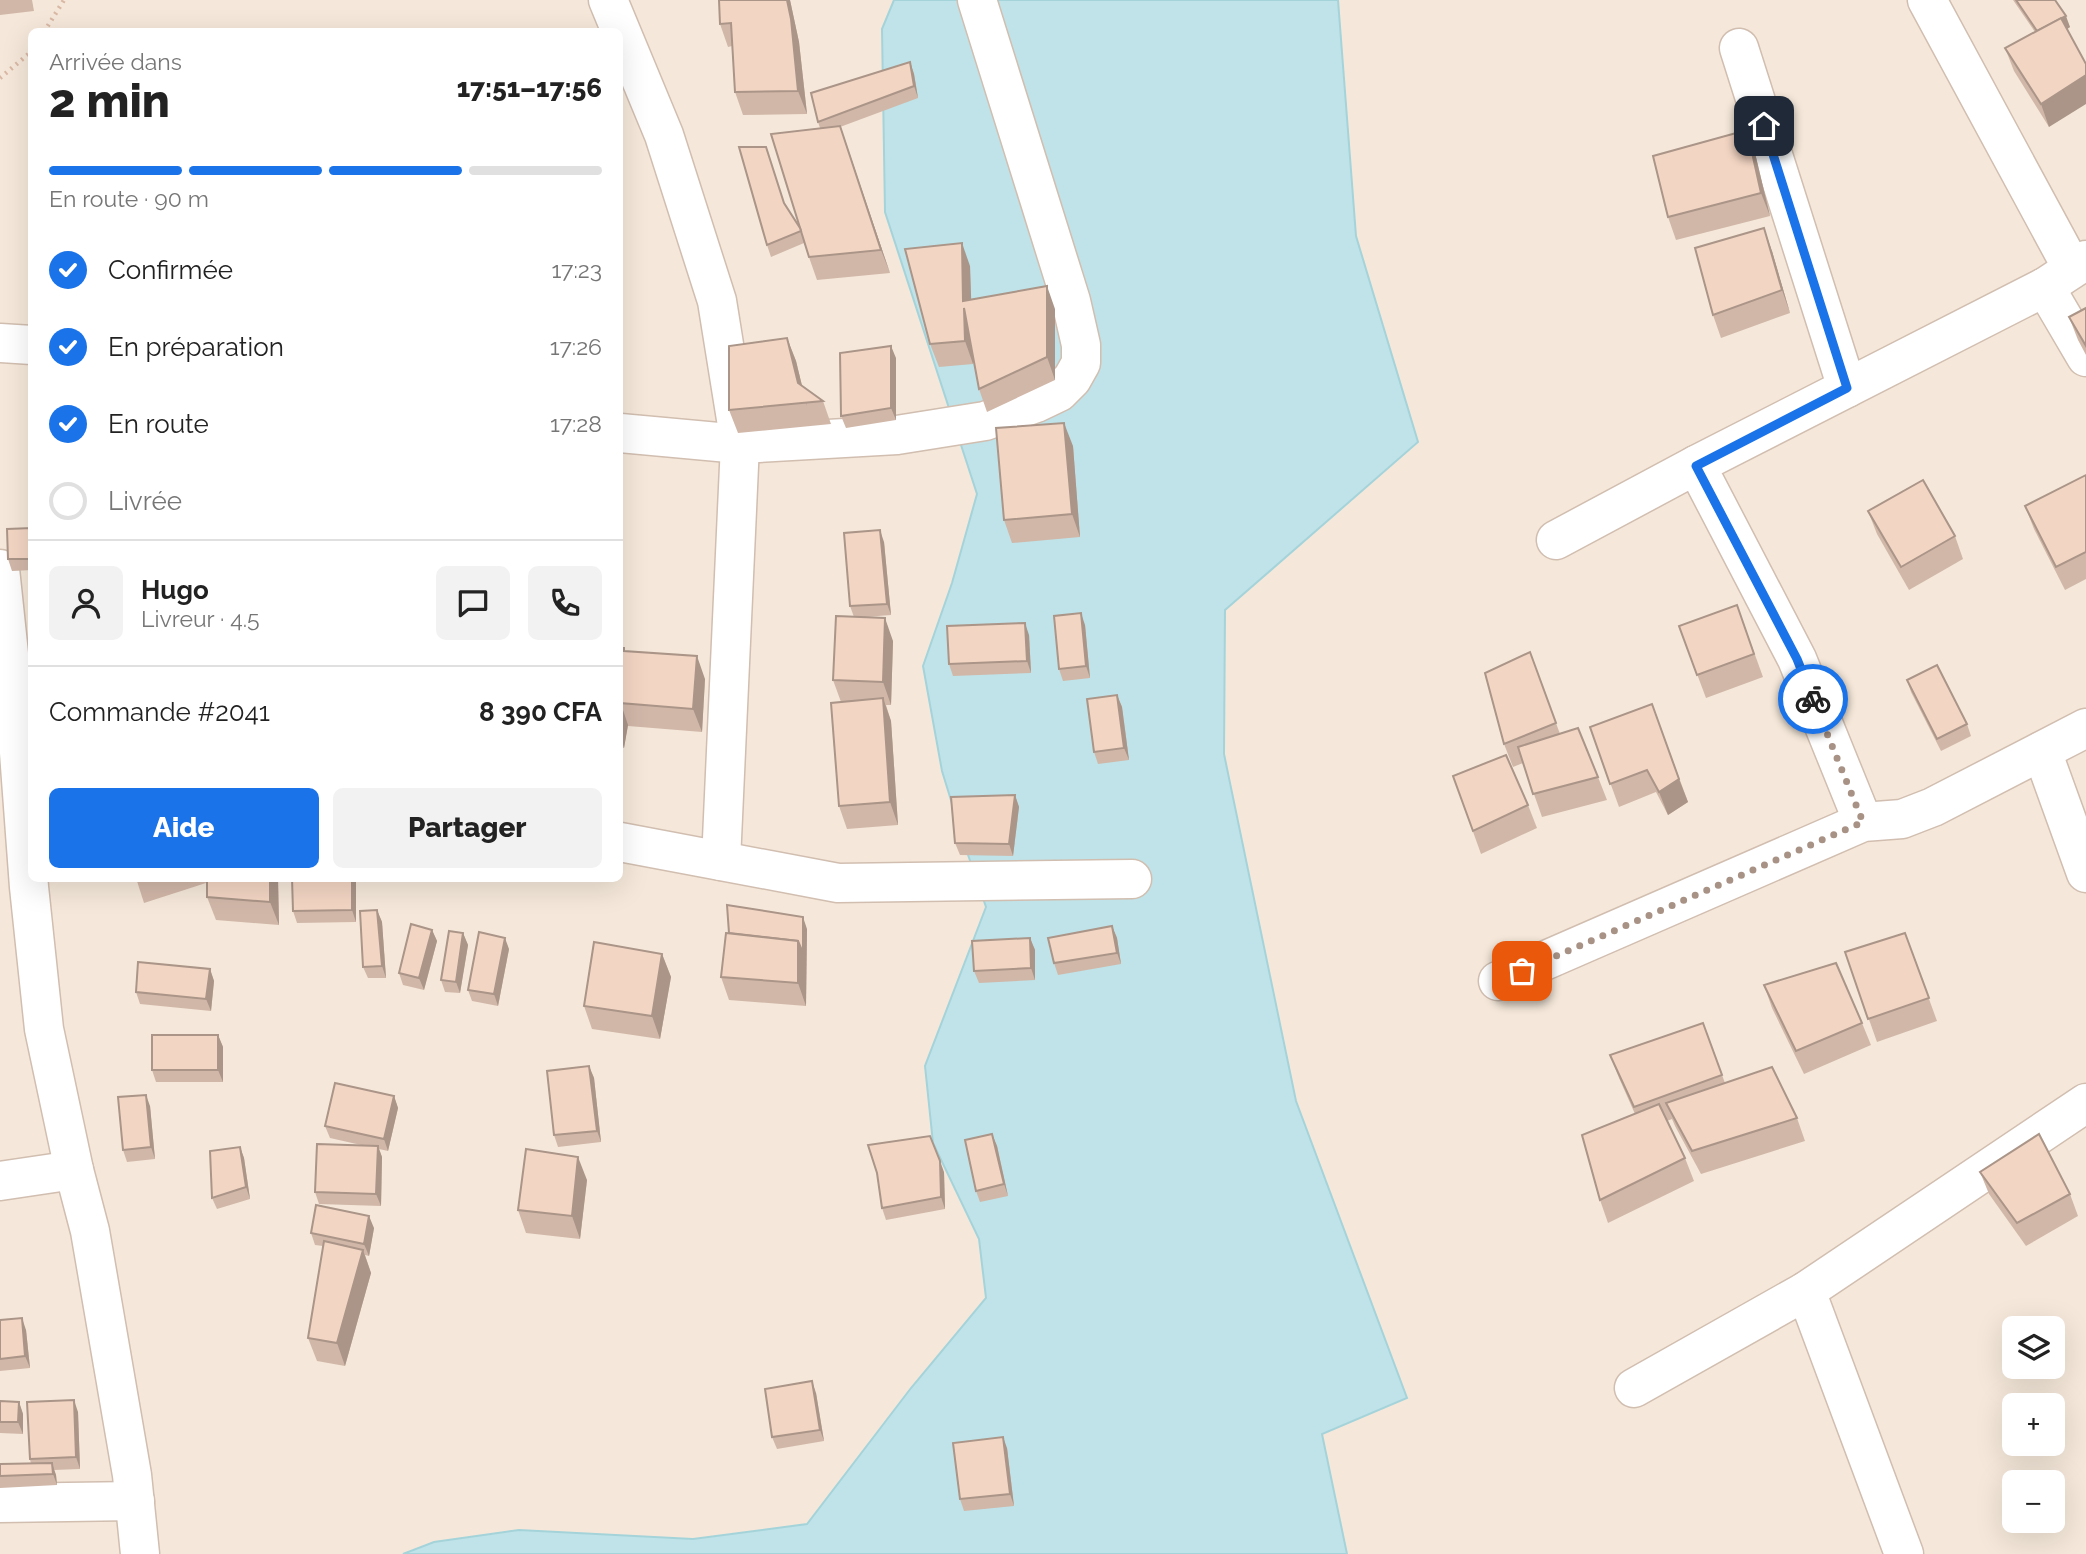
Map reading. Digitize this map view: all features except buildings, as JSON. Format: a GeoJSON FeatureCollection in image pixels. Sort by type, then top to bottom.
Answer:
{"type":"FeatureCollection","features":[{"type":"Feature","properties":{"kind":"street"},"geometry":{"type":"LineString","coordinates":[[608,0],[620,28]]}},
{"type":"Feature","properties":{"kind":"street"},"geometry":{"type":"LineString","coordinates":[[623,433],[740,444],[897,435],[985,421],[1059,392],[1072,379],[1081,363],[1081,345],[1071,301],[977,0]]}},
{"type":"Feature","properties":{"kind":"street"},"geometry":{"type":"LineString","coordinates":[[1927,0],[2068,272],[2086,358]]}},
{"type":"Feature","properties":{"kind":"street"},"geometry":{"type":"LineString","coordinates":[[623,36],[664,135],[717,301],[740,444],[721,861]]}},
{"type":"Feature","properties":{"kind":"street"},"geometry":{"type":"LineString","coordinates":[[1740,48],[1847,388]]}},
{"type":"Feature","properties":{"kind":"street"},"geometry":{"type":"LineString","coordinates":[[1556,540],[2068,272]]}},
{"type":"Feature","properties":{"kind":"street"},"geometry":{"type":"LineString","coordinates":[[0,343],[28,345]]}},
{"type":"Feature","properties":{"kind":"street"},"geometry":{"type":"LineString","coordinates":[[1696,466],[1797,659],[1863,822]]}},
{"type":"Feature","properties":{"kind":"street"},"geometry":{"type":"LineString","coordinates":[[0,569],[25,739],[12,808],[29,887],[44,1029],[90,1231],[132,1475],[140,1554]]}},
{"type":"Feature","properties":{"kind":"street"},"geometry":{"type":"LineString","coordinates":[[1498,981],[1863,822],[1902,819],[1933,807],[2086,728]]}},
{"type":"Feature","properties":{"kind":"street"},"geometry":{"type":"LineString","coordinates":[[2042,751],[2086,873]]}},
{"type":"Feature","properties":{"kind":"street"},"geometry":{"type":"LineString","coordinates":[[623,843],[838,883],[1132,879]]}},
{"type":"Feature","properties":{"kind":"street"},"geometry":{"type":"LineString","coordinates":[[1634,1388],[1806,1291],[2086,1102]]}},
{"type":"Feature","properties":{"kind":"street"},"geometry":{"type":"LineString","coordinates":[[0,1181],[74,1170]]}},
{"type":"Feature","properties":{"kind":"street"},"geometry":{"type":"LineString","coordinates":[[1806,1291],[1903,1554]]}},
{"type":"Feature","properties":{"kind":"street"},"geometry":{"type":"LineString","coordinates":[[0,1503],[135,1501]]}},
{"type":"Feature","properties":{"kind":"path"},"geometry":{"type":"LineString","coordinates":[[46,28],[64,0]]}},
{"type":"Feature","properties":{"kind":"path"},"geometry":{"type":"LineString","coordinates":[[0,78],[28,54]]}},
{"type":"Feature","properties":{"kind":"shaded area"},"geometry":{"type":"Polygon","coordinates":[[[0,0],[894,0],[882,29],[885,212],[977,494],[952,583],[923,666],[942,771],[986,907],[925,1066],[933,1143],[979,1239],[986,1298],[911,1388],[807,1524],[693,1539],[519,1530],[434,1542],[403,1554],[0,1554],[0,0]]]}},
{"type":"Feature","properties":{"kind":"shaded area"},"geometry":{"type":"Polygon","coordinates":[[[1338,0],[2086,0],[2086,1554],[1347,1554],[1322,1434],[1407,1398],[1296,1101],[1224,754],[1225,610],[1418,442],[1356,236],[1338,0]]]}},
{"type":"Feature","properties":{"kind":"water"},"geometry":{"type":"Polygon","coordinates":[[[894,0],[1338,0],[1356,236],[1418,442],[1225,610],[1224,754],[1296,1101],[1407,1398],[1322,1434],[1347,1554],[403,1554],[434,1542],[519,1530],[693,1539],[807,1524],[911,1388],[986,1298],[979,1239],[933,1143],[925,1066],[986,907],[942,771],[923,666],[952,583],[977,494],[885,212],[882,29],[894,0]]]}},
{"type":"Feature","properties":{"kind":"way so far"},"geometry":{"type":"LineString","coordinates":[[1522,971],[1863,822],[1813,699]]}},
{"type":"Feature","properties":{"kind":"route"},"geometry":{"type":"LineString","coordinates":[[1764,126],[1847,388],[1696,466],[1797,659],[1813,699]]}}]}
